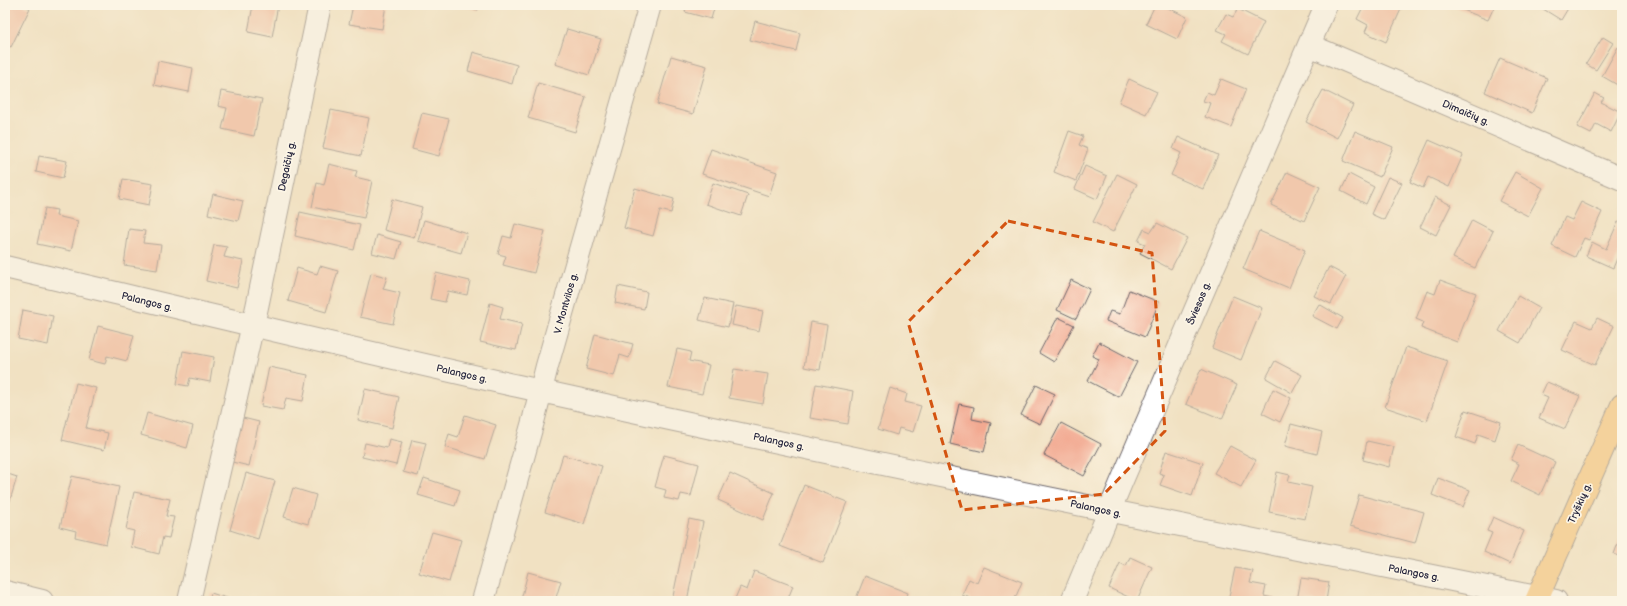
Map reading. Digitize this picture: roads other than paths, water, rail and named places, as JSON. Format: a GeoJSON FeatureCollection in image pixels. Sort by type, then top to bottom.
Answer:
{"type":"FeatureCollection","features":[{"type":"Feature","properties":{"kind":"main road","name":"Tryškių g."},"geometry":{"type":"LineString","coordinates":[[1543,600],[1622,405]]}},
{"type":"Feature","properties":{"kind":"street","name":"Degaičių g."},"geometry":{"type":"LineString","coordinates":[[189,601],[253,326],[320,5]]}},
{"type":"Feature","properties":{"kind":"street","name":"V. Montvilos g."},"geometry":{"type":"LineString","coordinates":[[483,601],[650,5]]}},
{"type":"Feature","properties":{"kind":"street","name":"Šviesos g."},"geometry":{"type":"LineString","coordinates":[[1072,601],[1109,511],[1326,5]]}},
{"type":"Feature","properties":{"kind":"street","name":"Dimaičių g."},"geometry":{"type":"LineString","coordinates":[[1310,45],[1622,179]]}},
{"type":"Feature","properties":{"kind":"street","name":"Palangos g."},"geometry":{"type":"LineString","coordinates":[[5,267],[253,326],[541,390],[1109,511],[1543,600]]}},
{"type":"Feature","properties":{"kind":"street"},"geometry":{"type":"LineString","coordinates":[[5,592],[42,601]]}}]}
